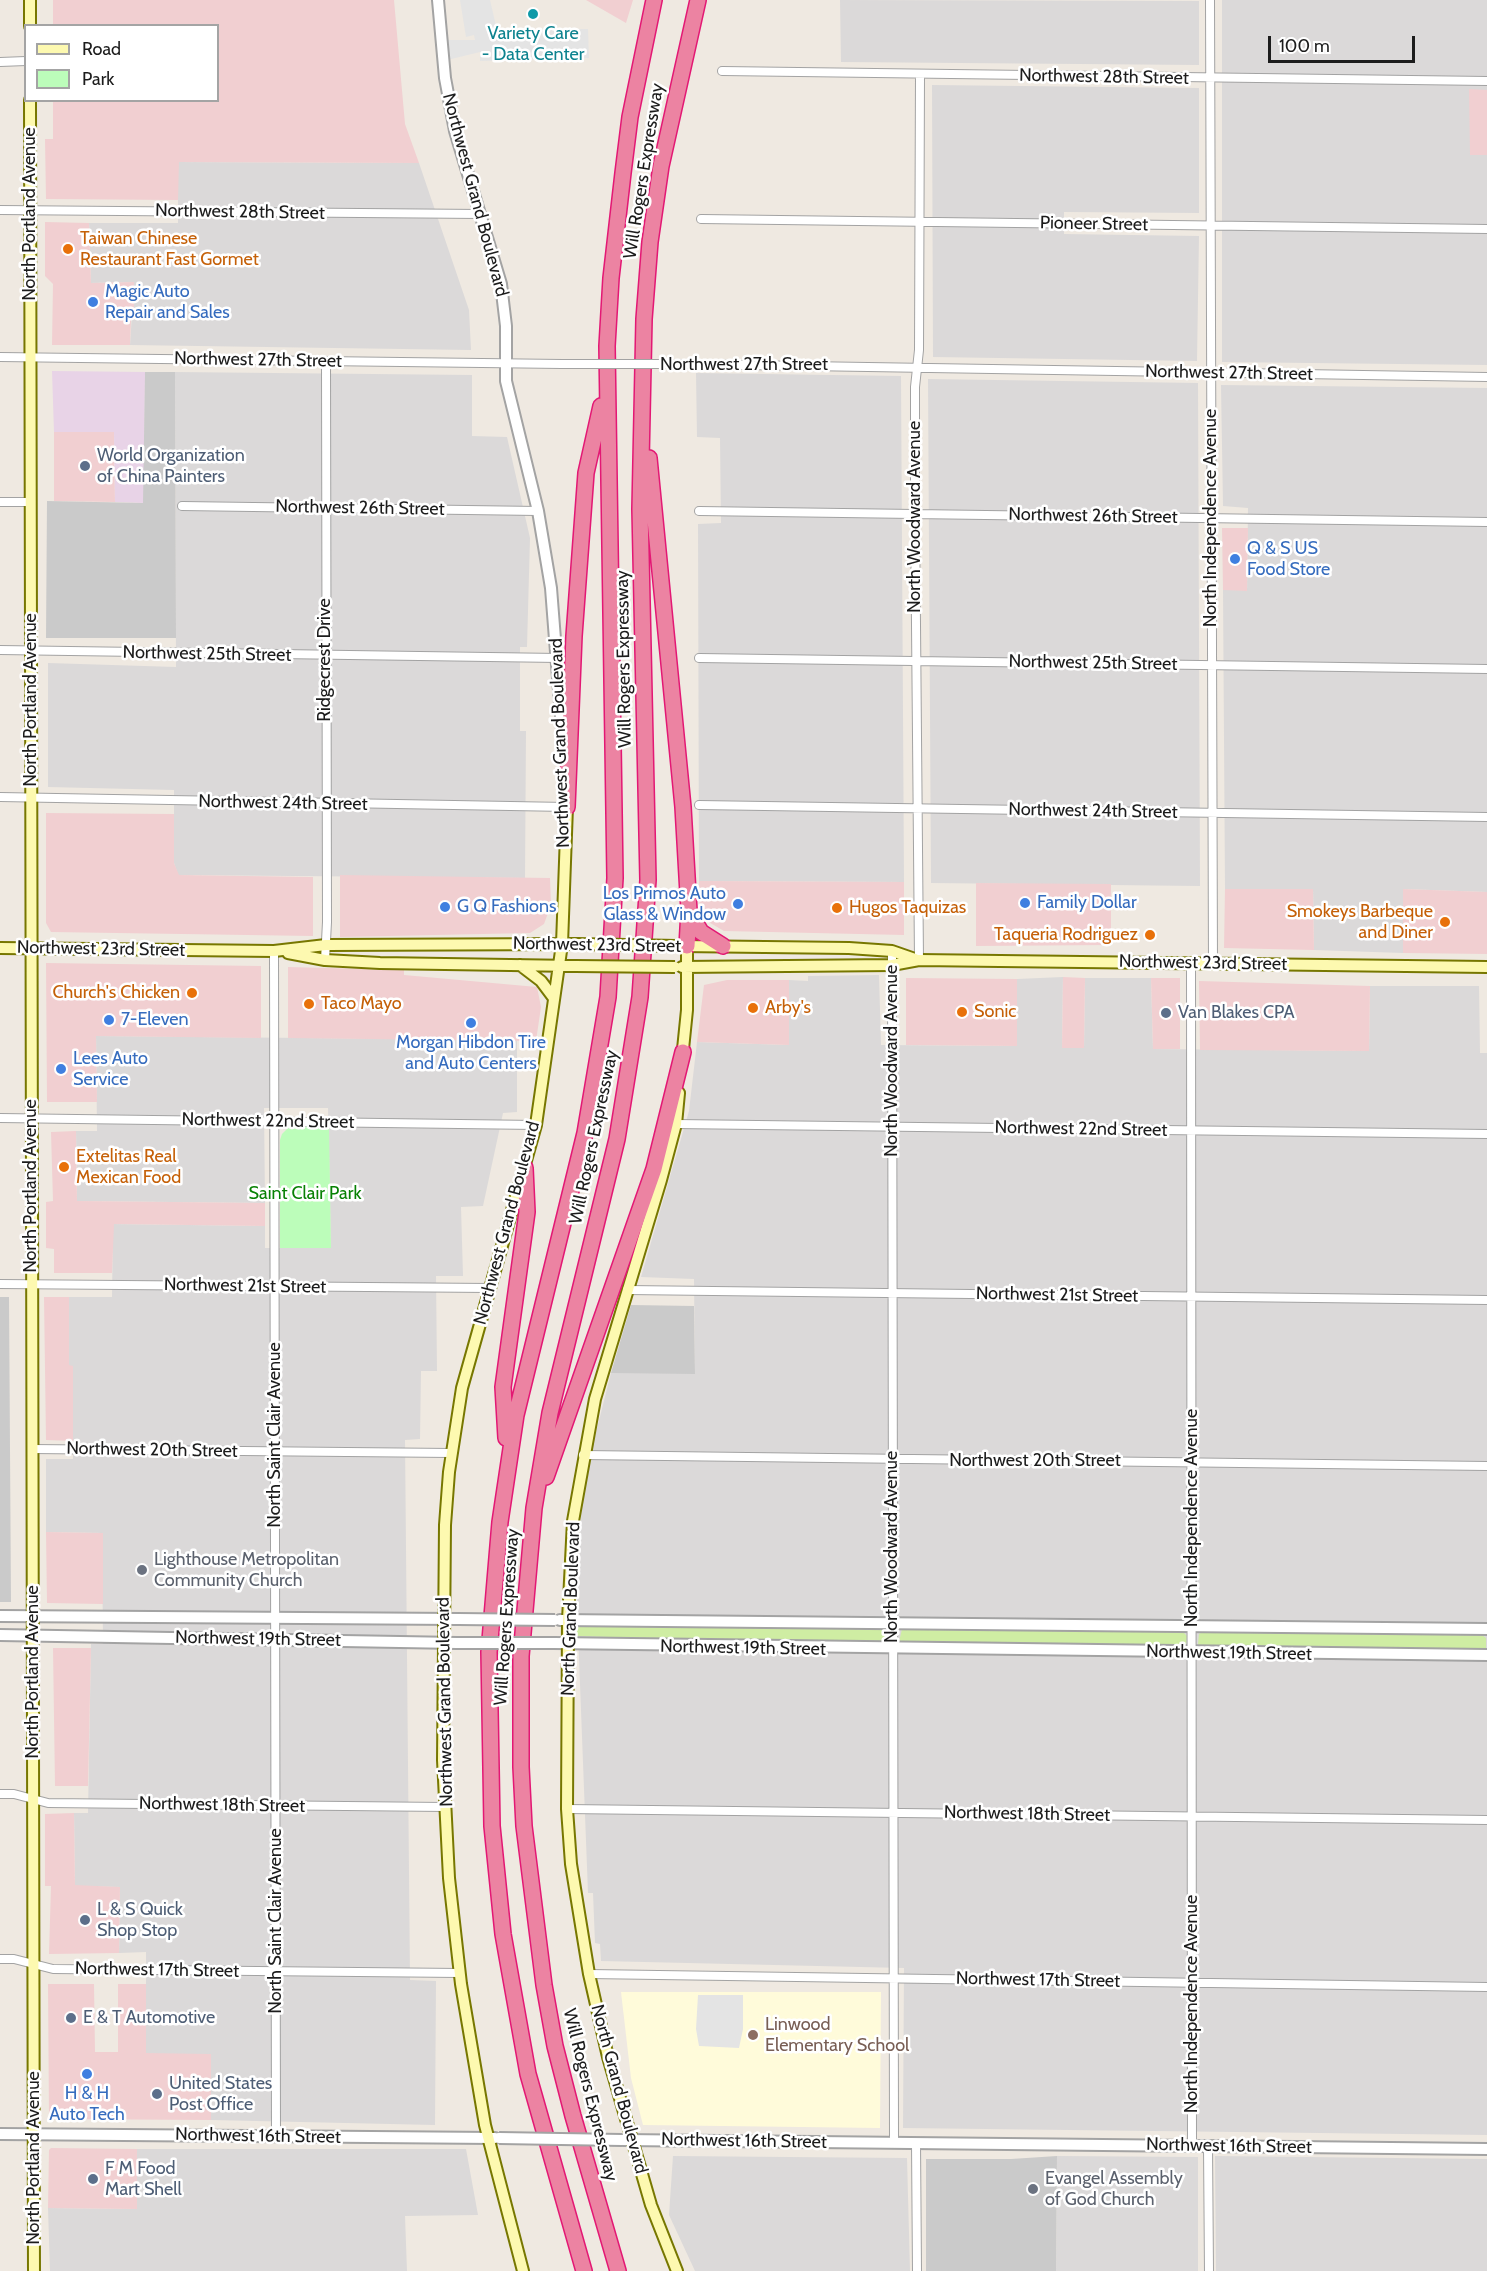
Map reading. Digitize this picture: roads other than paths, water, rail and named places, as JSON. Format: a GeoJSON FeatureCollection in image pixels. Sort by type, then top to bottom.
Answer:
{"type":"FeatureCollection","features":[{"type":"Feature","properties":{"kind":"highway","name":"Will Rogers Expressway"},"geometry":{"type":"LineString","coordinates":[[584,2271],[528,2074],[513,2002],[497,1881],[489,1767],[489,1652],[494,1572],[508,1465],[526,1368],[585,1133],[608,997],[615,878],[606,383],[616,219],[630,117],[654,0]]}},
{"type":"Feature","properties":{"kind":"highway","name":"Will Rogers Expressway"},"geometry":{"type":"LineString","coordinates":[[618,2271],[555,2046],[529,1878],[521,1767],[521,1656],[534,1508],[560,1366],[619,1128],[640,997],[648,880],[640,509],[641,375],[650,242],[660,177],[698,0]]}},
{"type":"Feature","properties":{"kind":"highway"},"geometry":{"type":"LineString","coordinates":[[641,375],[683,807],[689,911],[682,946]]}},
{"type":"Feature","properties":{"kind":"highway"},"geometry":{"type":"LineString","coordinates":[[567,807],[574,636],[586,473],[606,383]]}},
{"type":"Feature","properties":{"kind":"highway"},"geometry":{"type":"LineString","coordinates":[[689,911],[701,932],[723,946]]}},
{"type":"Feature","properties":{"kind":"highway"},"geometry":{"type":"LineString","coordinates":[[534,1508],[578,1390],[654,1169],[683,1052]]}},
{"type":"Feature","properties":{"kind":"highway"},"geometry":{"type":"LineString","coordinates":[[508,1465],[503,1387],[527,1212],[525,1168]]}},
{"type":"Feature","properties":{"kind":"main road"},"geometry":{"type":"LineString","coordinates":[[30,0],[30,24]]}},
{"type":"Feature","properties":{"kind":"main road","name":"North Portland Avenue"},"geometry":{"type":"LineString","coordinates":[[30,102],[34,2271]]}},
{"type":"Feature","properties":{"kind":"main road","name":"Northwest Grand Boulevard"},"geometry":{"type":"LineString","coordinates":[[523,2271],[493,2138],[460,1973],[449,1878],[445,1807],[442,1643],[445,1525],[462,1388],[536,1125],[562,944],[567,807]]}},
{"type":"Feature","properties":{"kind":"main road","name":"Northwest 23rd Street"},"geometry":{"type":"LineString","coordinates":[[0,948],[274,951],[326,945],[577,944],[849,948],[892,951],[919,960]]}},
{"type":"Feature","properties":{"kind":"main road","name":"North Grand Boulevard"},"geometry":{"type":"LineString","coordinates":[[677,2271],[626,2140],[589,1974],[571,1864],[567,1809],[568,1620],[573,1521],[583,1455],[595,1399],[676,1124],[688,968],[682,946]]}},
{"type":"Feature","properties":{"kind":"main road","name":"Northwest 23rd Street"},"geometry":{"type":"LineString","coordinates":[[274,951],[325,960],[688,968],[892,965],[919,960],[1487,967]]}},
{"type":"Feature","properties":{"kind":"main road"},"geometry":{"type":"LineString","coordinates":[[520,965],[542,981],[553,997]]}},
{"type":"Feature","properties":{"kind":"street","name":"Northwest Grand Boulevard"},"geometry":{"type":"LineString","coordinates":[[438,0],[445,78],[455,131],[501,284],[506,326],[506,381],[538,511],[551,588],[559,658],[567,807]]}},
{"type":"Feature","properties":{"kind":"street","name":"North Independence Avenue"},"geometry":{"type":"LineString","coordinates":[[1210,0],[1213,964]]}},
{"type":"Feature","properties":{"kind":"street"},"geometry":{"type":"LineString","coordinates":[[0,62],[24,62]]}},
{"type":"Feature","properties":{"kind":"street","name":"Northwest 28th Street"},"geometry":{"type":"LineString","coordinates":[[722,71],[1487,81]]}},
{"type":"Feature","properties":{"kind":"street","name":"North Woodward Avenue"},"geometry":{"type":"LineString","coordinates":[[919,960],[915,513],[920,74]]}},
{"type":"Feature","properties":{"kind":"street","name":"Northwest 28th Street"},"geometry":{"type":"LineString","coordinates":[[0,210],[481,214]]}},
{"type":"Feature","properties":{"kind":"street","name":"Pioneer Street"},"geometry":{"type":"LineString","coordinates":[[701,219],[1487,229]]}},
{"type":"Feature","properties":{"kind":"street","name":"Northwest 27th Street"},"geometry":{"type":"LineString","coordinates":[[0,357],[505,364],[682,364],[1487,377]]}},
{"type":"Feature","properties":{"kind":"street","name":"Ridgecrest Drive"},"geometry":{"type":"LineString","coordinates":[[325,960],[326,361]]}},
{"type":"Feature","properties":{"kind":"street"},"geometry":{"type":"LineString","coordinates":[[0,502],[31,502]]}},
{"type":"Feature","properties":{"kind":"street","name":"Northwest 26th Street"},"geometry":{"type":"LineString","coordinates":[[182,506],[538,511]]}},
{"type":"Feature","properties":{"kind":"street","name":"Northwest 26th Street"},"geometry":{"type":"LineString","coordinates":[[699,511],[1487,522]]}},
{"type":"Feature","properties":{"kind":"street","name":"Northwest 25th Street"},"geometry":{"type":"LineString","coordinates":[[0,650],[559,658]]}},
{"type":"Feature","properties":{"kind":"street","name":"Northwest 25th Street"},"geometry":{"type":"LineString","coordinates":[[699,658],[1487,669]]}},
{"type":"Feature","properties":{"kind":"street","name":"Northwest 24th Street"},"geometry":{"type":"LineString","coordinates":[[0,797],[567,807]]}},
{"type":"Feature","properties":{"kind":"street","name":"Northwest 24th Street"},"geometry":{"type":"LineString","coordinates":[[699,805],[1487,817]]}},
{"type":"Feature","properties":{"kind":"street","name":"North Saint Clair Avenue"},"geometry":{"type":"LineString","coordinates":[[274,951],[276,2136]]}},
{"type":"Feature","properties":{"kind":"street","name":"North Woodward Avenue"},"geometry":{"type":"LineString","coordinates":[[892,951],[894,2142]]}},
{"type":"Feature","properties":{"kind":"street","name":"North Independence Avenue"},"geometry":{"type":"LineString","coordinates":[[1191,963],[1192,2146]]}},
{"type":"Feature","properties":{"kind":"street","name":"Northwest 22nd Street"},"geometry":{"type":"LineString","coordinates":[[0,1118],[536,1125]]}},
{"type":"Feature","properties":{"kind":"street","name":"Northwest 22nd Street"},"geometry":{"type":"LineString","coordinates":[[676,1124],[1487,1134]]}},
{"type":"Feature","properties":{"kind":"street","name":"Northwest 21st Street"},"geometry":{"type":"LineString","coordinates":[[0,1284],[490,1288]]}},
{"type":"Feature","properties":{"kind":"street","name":"Northwest 21st Street"},"geometry":{"type":"LineString","coordinates":[[627,1290],[1487,1300]]}},
{"type":"Feature","properties":{"kind":"street","name":"Northwest 20th Street"},"geometry":{"type":"LineString","coordinates":[[32,1449],[452,1454]]}},
{"type":"Feature","properties":{"kind":"street","name":"Northwest 20th Street"},"geometry":{"type":"LineString","coordinates":[[583,1455],[1487,1466]]}},
{"type":"Feature","properties":{"kind":"street","name":"Northwest 19th Street"},"geometry":{"type":"LineString","coordinates":[[0,1616],[1487,1629]]}},
{"type":"Feature","properties":{"kind":"street","name":"Northwest 19th Street"},"geometry":{"type":"LineString","coordinates":[[0,1635],[442,1643],[1487,1655]]}},
{"type":"Feature","properties":{"kind":"street","name":"Northwest 18th Street"},"geometry":{"type":"LineString","coordinates":[[0,1794],[14,1794],[48,1803],[445,1807]]}},
{"type":"Feature","properties":{"kind":"street","name":"Northwest 18th Street"},"geometry":{"type":"LineString","coordinates":[[567,1809],[1487,1820]]}},
{"type":"Feature","properties":{"kind":"street","name":"Northwest 17th Street"},"geometry":{"type":"LineString","coordinates":[[0,1959],[53,1969],[460,1973]]}},
{"type":"Feature","properties":{"kind":"street","name":"Northwest 17th Street"},"geometry":{"type":"LineString","coordinates":[[589,1974],[1487,1986]]}},
{"type":"Feature","properties":{"kind":"street","name":"Northwest 16th Street"},"geometry":{"type":"LineString","coordinates":[[0,2134],[1487,2149]]}},
{"type":"Feature","properties":{"kind":"street"},"geometry":{"type":"LineString","coordinates":[[916,2143],[917,2271]]}},
{"type":"Feature","properties":{"kind":"street"},"geometry":{"type":"LineString","coordinates":[[1208,2146],[1209,2271]]}},
{"type":"Feature","properties":{"kind":"place","name":"Variety Care - Data Center"},"geometry":{"type":"Point","coordinates":[533,14]}},
{"type":"Feature","properties":{"kind":"place","name":"Taiwan Chinese Restaurant Fast Gormet"},"geometry":{"type":"Point","coordinates":[68,249]}},
{"type":"Feature","properties":{"kind":"place","name":"Magic Auto Repair and Sales"},"geometry":{"type":"Point","coordinates":[93,302]}},
{"type":"Feature","properties":{"kind":"place","name":"World Organization of China Painters"},"geometry":{"type":"Point","coordinates":[85,466]}},
{"type":"Feature","properties":{"kind":"place","name":"Q & S US Food Store"},"geometry":{"type":"Point","coordinates":[1235,559]}},
{"type":"Feature","properties":{"kind":"place","name":"Family Dollar"},"geometry":{"type":"Point","coordinates":[1025,903]}},
{"type":"Feature","properties":{"kind":"place","name":"Los Primos Auto Glass & Window"},"geometry":{"type":"Point","coordinates":[738,904]}},
{"type":"Feature","properties":{"kind":"place","name":"G Q Fashions"},"geometry":{"type":"Point","coordinates":[445,907]}},
{"type":"Feature","properties":{"kind":"place","name":"Hugos Taquizas"},"geometry":{"type":"Point","coordinates":[837,908]}},
{"type":"Feature","properties":{"kind":"place","name":"Smokeys Barbeque and Diner"},"geometry":{"type":"Point","coordinates":[1445,922]}},
{"type":"Feature","properties":{"kind":"place","name":"Taqueria Rodriguez"},"geometry":{"type":"Point","coordinates":[1150,935]}},
{"type":"Feature","properties":{"kind":"place","name":"Church's Chicken"},"geometry":{"type":"Point","coordinates":[192,993]}},
{"type":"Feature","properties":{"kind":"place","name":"Taco Mayo"},"geometry":{"type":"Point","coordinates":[309,1004]}},
{"type":"Feature","properties":{"kind":"place","name":"Arby's"},"geometry":{"type":"Point","coordinates":[753,1008]}},
{"type":"Feature","properties":{"kind":"place","name":"Sonic"},"geometry":{"type":"Point","coordinates":[962,1012]}},
{"type":"Feature","properties":{"kind":"place","name":"Van Blakes CPA"},"geometry":{"type":"Point","coordinates":[1166,1013]}},
{"type":"Feature","properties":{"kind":"place","name":"7-Eleven"},"geometry":{"type":"Point","coordinates":[109,1020]}},
{"type":"Feature","properties":{"kind":"place","name":"Morgan Hibdon Tire and Auto Centers"},"geometry":{"type":"Point","coordinates":[471,1023]}},
{"type":"Feature","properties":{"kind":"place","name":"Lees Auto Service"},"geometry":{"type":"Point","coordinates":[61,1069]}},
{"type":"Feature","properties":{"kind":"place","name":"Extelitas Real Mexican Food"},"geometry":{"type":"Point","coordinates":[64,1167]}},
{"type":"Feature","properties":{"kind":"place","name":"Lighthouse Metropolitan Community Church"},"geometry":{"type":"Point","coordinates":[142,1570]}},
{"type":"Feature","properties":{"kind":"place","name":"L & S Quick Shop Stop"},"geometry":{"type":"Point","coordinates":[85,1920]}},
{"type":"Feature","properties":{"kind":"place","name":"E & T Automotive"},"geometry":{"type":"Point","coordinates":[71,2018]}},
{"type":"Feature","properties":{"kind":"place","name":"Linwood Elementary School"},"geometry":{"type":"Point","coordinates":[753,2035]}},
{"type":"Feature","properties":{"kind":"place","name":"H & H Auto Tech"},"geometry":{"type":"Point","coordinates":[87,2074]}},
{"type":"Feature","properties":{"kind":"place","name":"United States Post Office"},"geometry":{"type":"Point","coordinates":[157,2094]}},
{"type":"Feature","properties":{"kind":"place","name":"F M Food Mart Shell"},"geometry":{"type":"Point","coordinates":[93,2179]}},
{"type":"Feature","properties":{"kind":"place","name":"Evangel Assembly of God Church"},"geometry":{"type":"Point","coordinates":[1033,2189]}},
{"type":"Feature","properties":{"kind":"park label","name":"Saint Clair Park"},"geometry":{"type":"Point","coordinates":[305,1194]}}]}
